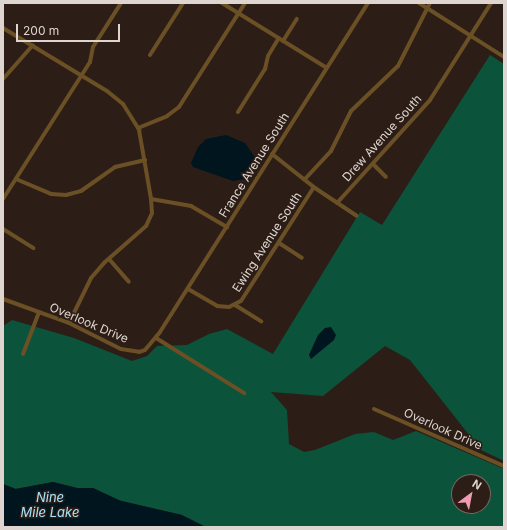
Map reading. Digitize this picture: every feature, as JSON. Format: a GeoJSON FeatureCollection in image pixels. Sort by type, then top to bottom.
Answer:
{"type":"FeatureCollection","features":[{"type":"Feature","properties":{"kind":"street"},"geometry":{"type":"LineString","coordinates":[[3,199],[90,62],[93,47],[121,3]]}},
{"type":"Feature","properties":{"kind":"street"},"geometry":{"type":"LineString","coordinates":[[150,54],[183,3]]}},
{"type":"Feature","properties":{"kind":"street"},"geometry":{"type":"LineString","coordinates":[[222,3],[327,68]]}},
{"type":"Feature","properties":{"kind":"street"},"geometry":{"type":"LineString","coordinates":[[138,128],[168,116],[178,107],[245,3]]}},
{"type":"Feature","properties":{"kind":"street","name":"France Avenue South"},"geometry":{"type":"LineString","coordinates":[[156,338],[368,3]]}},
{"type":"Feature","properties":{"kind":"street"},"geometry":{"type":"LineString","coordinates":[[418,3],[504,57]]}},
{"type":"Feature","properties":{"kind":"street","name":"Ewing Avenue South"},"geometry":{"type":"LineString","coordinates":[[305,179],[331,151],[351,111],[398,66],[430,3]]}},
{"type":"Feature","properties":{"kind":"street","name":"Drew Avenue South"},"geometry":{"type":"LineString","coordinates":[[337,203],[430,100],[492,3]]}},
{"type":"Feature","properties":{"kind":"street"},"geometry":{"type":"LineString","coordinates":[[238,112],[265,69],[268,56],[297,19]]}},
{"type":"Feature","properties":{"kind":"street"},"geometry":{"type":"LineString","coordinates":[[3,28],[81,75],[123,104],[138,128],[145,160],[152,213],[146,226],[109,259],[88,282],[69,324]]}},
{"type":"Feature","properties":{"kind":"street"},"geometry":{"type":"LineString","coordinates":[[3,79],[33,45]]}},
{"type":"Feature","properties":{"kind":"street"},"geometry":{"type":"LineString","coordinates":[[272,154],[305,179],[314,188],[357,216]]}},
{"type":"Feature","properties":{"kind":"street"},"geometry":{"type":"LineString","coordinates":[[16,179],[51,194],[66,195],[81,191],[115,167],[145,160]]}},
{"type":"Feature","properties":{"kind":"street"},"geometry":{"type":"LineString","coordinates":[[373,164],[386,176]]}},
{"type":"Feature","properties":{"kind":"street","name":"Ewing Avenue South"},"geometry":{"type":"LineString","coordinates":[[235,305],[245,296],[314,188]]}},
{"type":"Feature","properties":{"kind":"street"},"geometry":{"type":"LineString","coordinates":[[151,199],[191,206],[227,227]]}},
{"type":"Feature","properties":{"kind":"street"},"geometry":{"type":"LineString","coordinates":[[3,229],[34,248]]}},
{"type":"Feature","properties":{"kind":"street"},"geometry":{"type":"LineString","coordinates":[[279,243],[302,258]]}},
{"type":"Feature","properties":{"kind":"street"},"geometry":{"type":"LineString","coordinates":[[109,259],[129,282]]}},
{"type":"Feature","properties":{"kind":"street"},"geometry":{"type":"LineString","coordinates":[[188,289],[217,306],[235,305],[262,322]]}},
{"type":"Feature","properties":{"kind":"street","name":"Overlook Drive"},"geometry":{"type":"LineString","coordinates":[[3,298],[69,324],[112,346],[131,352],[145,350],[156,338]]}},
{"type":"Feature","properties":{"kind":"street"},"geometry":{"type":"LineString","coordinates":[[23,354],[39,312]]}},
{"type":"Feature","properties":{"kind":"street"},"geometry":{"type":"LineString","coordinates":[[156,338],[244,393]]}},
{"type":"Feature","properties":{"kind":"street","name":"Overlook Drive"},"geometry":{"type":"LineString","coordinates":[[374,409],[504,466]]}},
{"type":"Feature","properties":{"kind":"green space"},"geometry":{"type":"Polygon","coordinates":[[[490,55],[504,64],[504,461],[481,450],[410,360],[385,346],[323,396],[271,392],[287,410],[289,444],[304,452],[315,450],[355,434],[374,432],[393,440],[416,431],[504,469],[504,527],[183,527],[182,515],[118,500],[93,488],[77,488],[53,482],[15,489],[3,484],[3,326],[12,320],[74,338],[132,361],[147,356],[157,346],[187,345],[209,334],[227,329],[273,354],[360,212],[382,225],[490,55]]]}},
{"type":"Feature","properties":{"kind":"water"},"geometry":{"type":"Polygon","coordinates":[[[226,135],[245,143],[256,159],[245,179],[233,181],[193,167],[191,163],[198,147],[206,139],[226,135]]]}},
{"type":"Feature","properties":{"kind":"water"},"geometry":{"type":"Polygon","coordinates":[[[331,327],[336,335],[334,340],[311,359],[309,355],[318,335],[325,328],[331,327]]]}},
{"type":"Feature","properties":{"kind":"water","name":"Nine Mile Lake"},"geometry":{"type":"Polygon","coordinates":[[[53,482],[77,488],[93,488],[121,501],[182,515],[206,527],[3,527],[3,484],[16,489],[53,482]]]}}]}
